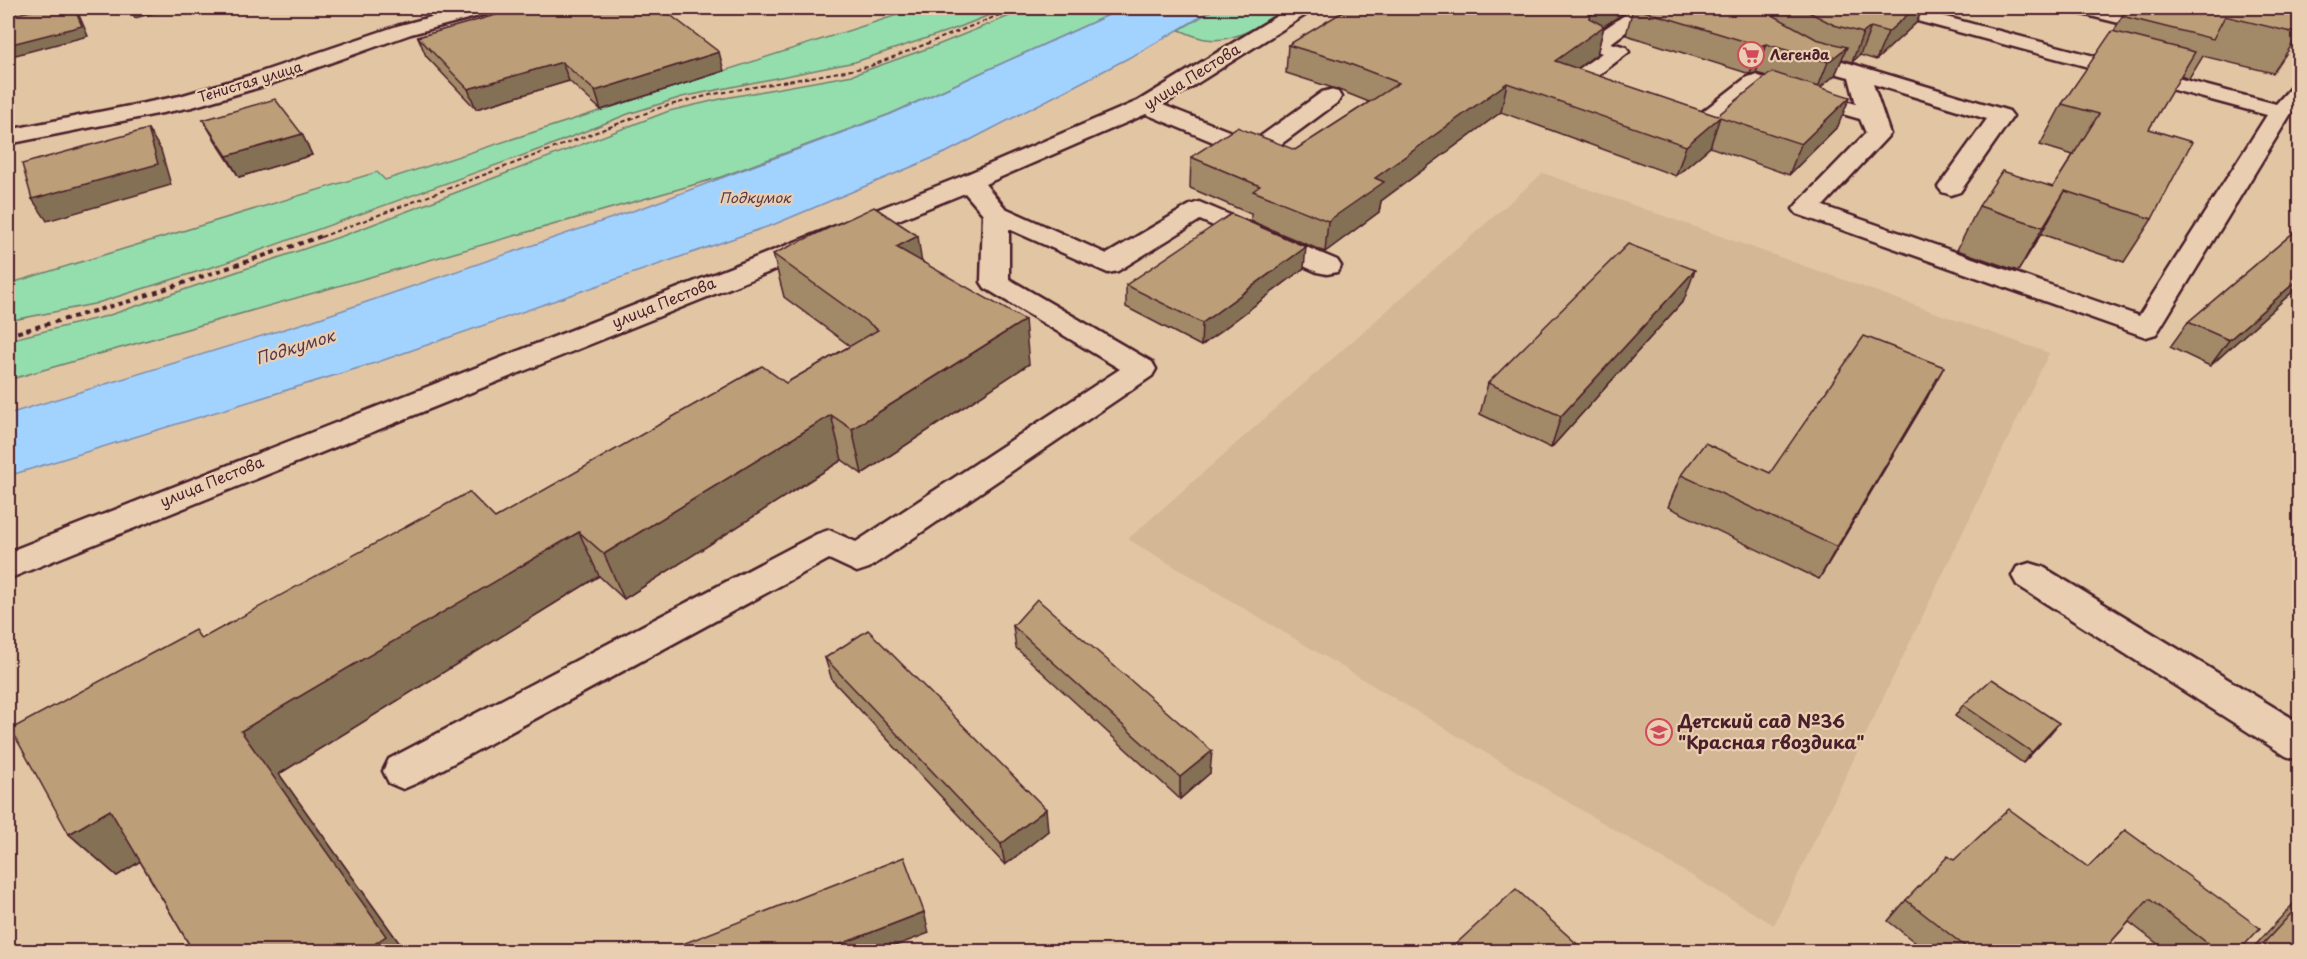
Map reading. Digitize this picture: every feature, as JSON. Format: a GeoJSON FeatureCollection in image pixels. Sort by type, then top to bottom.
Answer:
{"type":"FeatureCollection","features":[{"type":"Feature","properties":{"kind":"street","name":"Тенистая улица"},"geometry":{"type":"LineString","coordinates":[[8,137],[184,102],[262,79],[404,30],[488,8]]}},
{"type":"Feature","properties":{"kind":"street","name":"улица Пестова"},"geometry":{"type":"LineString","coordinates":[[8,566],[969,182],[1146,106],[1303,8]]}},
{"type":"Feature","properties":{"kind":"street"},"geometry":{"type":"LineString","coordinates":[[1613,99],[1570,85],[1618,52],[1595,44],[1648,8]]}},
{"type":"Feature","properties":{"kind":"street"},"geometry":{"type":"LineString","coordinates":[[1694,8],[1752,25],[1773,36]]}},
{"type":"Feature","properties":{"kind":"street"},"geometry":{"type":"LineString","coordinates":[[1752,25],[1776,8]]}},
{"type":"Feature","properties":{"kind":"street"},"geometry":{"type":"LineString","coordinates":[[1891,8],[2281,111]]}},
{"type":"Feature","properties":{"kind":"street"},"geometry":{"type":"LineString","coordinates":[[1953,24],[1968,8]]}},
{"type":"Feature","properties":{"kind":"street"},"geometry":{"type":"LineString","coordinates":[[2081,8],[2127,19],[2134,8]]}},
{"type":"Feature","properties":{"kind":"street"},"geometry":{"type":"LineString","coordinates":[[1826,63],[2001,116],[1951,187]]}},
{"type":"Feature","properties":{"kind":"street"},"geometry":{"type":"LineString","coordinates":[[1859,74],[1870,115],[1878,134],[1806,209],[2146,328],[2281,111],[2300,91]]}},
{"type":"Feature","properties":{"kind":"street"},"geometry":{"type":"LineString","coordinates":[[1655,114],[1697,128],[1755,82],[1870,115]]}},
{"type":"Feature","properties":{"kind":"street"},"geometry":{"type":"LineString","coordinates":[[1146,106],[1256,152],[1330,97]]}},
{"type":"Feature","properties":{"kind":"street"},"geometry":{"type":"LineString","coordinates":[[969,182],[996,213],[1108,265],[1199,210],[1328,266]]}},
{"type":"Feature","properties":{"kind":"street"},"geometry":{"type":"LineString","coordinates":[[403,771],[829,543],[857,559],[1141,369],[995,282],[996,213]]}},
{"type":"Feature","properties":{"kind":"street"},"geometry":{"type":"LineString","coordinates":[[2030,576],[2300,744]]}},
{"type":"Feature","properties":{"kind":"path"},"geometry":{"type":"LineString","coordinates":[[8,334],[130,301],[289,249],[662,107],[714,94],[868,67],[1017,8]]}},
{"type":"Feature","properties":{"kind":"shaded area","name":"Детский сад №36 \"Красная гвоздика\""},"geometry":{"type":"Polygon","coordinates":[[[1543,173],[2049,353],[1774,925],[1128,539],[1543,173]]]}},
{"type":"Feature","properties":{"kind":"green space"},"geometry":{"type":"Polygon","coordinates":[[[919,8],[1007,8],[957,28],[855,62],[682,97],[628,114],[546,147],[225,263],[94,304],[8,321],[8,284],[377,172],[385,180],[919,8]]]}},
{"type":"Feature","properties":{"kind":"green space"},"geometry":{"type":"Polygon","coordinates":[[[1029,8],[1124,8],[890,114],[721,177],[8,380],[8,340],[107,316],[345,235],[669,111],[725,98],[853,75],[940,44],[1029,8]]]}},
{"type":"Feature","properties":{"kind":"green space"},"geometry":{"type":"Polygon","coordinates":[[[1216,8],[1285,8],[1259,26],[1227,38],[1217,40],[1203,38],[1179,30],[1216,8]]]}},
{"type":"Feature","properties":{"kind":"water","name":"Подкумок"},"geometry":{"type":"Polygon","coordinates":[[[1124,8],[1216,8],[1140,52],[947,152],[775,224],[378,362],[8,476],[8,414],[314,320],[650,205],[891,114],[1124,8]]]}},
{"type":"Feature","properties":{"kind":"building"},"geometry":{"type":"Polygon","coordinates":[[[44,8],[74,8],[82,26],[8,45],[8,16],[44,8]]]}},
{"type":"Feature","properties":{"kind":"building"},"geometry":{"type":"Polygon","coordinates":[[[488,8],[563,8],[567,11],[580,8],[661,8],[719,52],[595,91],[562,62],[468,89],[418,37],[496,15],[488,8]]]}},
{"type":"Feature","properties":{"kind":"building"},"geometry":{"type":"Polygon","coordinates":[[[1349,8],[1598,8],[1589,18],[1604,26],[1555,61],[1717,116],[1772,72],[1850,97],[1801,144],[1720,117],[1686,146],[1507,83],[1375,178],[1384,182],[1328,221],[1253,191],[1260,186],[1191,157],[1237,127],[1295,150],[1399,83],[1342,61],[1288,45],[1349,8]]]}},
{"type":"Feature","properties":{"kind":"building"},"geometry":{"type":"Polygon","coordinates":[[[1634,8],[1760,8],[1816,39],[1847,47],[1828,62],[1766,44],[1760,46],[1634,8]]]}},
{"type":"Feature","properties":{"kind":"building"},"geometry":{"type":"Polygon","coordinates":[[[1801,8],[1915,8],[1888,32],[1871,27],[1863,33],[1834,25],[1801,8]]]}},
{"type":"Feature","properties":{"kind":"building"},"geometry":{"type":"Polygon","coordinates":[[[2128,8],[2300,8],[2300,33],[2225,16],[2213,39],[2122,16],[2128,8]]]}},
{"type":"Feature","properties":{"kind":"building"},"geometry":{"type":"Polygon","coordinates":[[[2112,31],[2195,52],[2149,129],[2192,142],[2152,219],[2065,191],[2043,227],[1979,206],[2002,171],[2053,187],[2099,114],[2062,104],[2112,31]]]}},
{"type":"Feature","properties":{"kind":"building"},"geometry":{"type":"Polygon","coordinates":[[[275,99],[302,134],[227,156],[203,120],[275,99]]]}},
{"type":"Feature","properties":{"kind":"building"},"geometry":{"type":"Polygon","coordinates":[[[148,129],[158,164],[32,199],[22,164],[148,129]]]}},
{"type":"Feature","properties":{"kind":"building"},"geometry":{"type":"Polygon","coordinates":[[[874,207],[918,236],[896,247],[1025,320],[852,429],[831,415],[604,554],[579,532],[241,731],[386,936],[364,951],[193,951],[110,810],[69,834],[11,729],[195,630],[201,639],[469,492],[495,518],[762,366],[786,383],[878,330],[773,254],[874,207]]]}},
{"type":"Feature","properties":{"kind":"building"},"geometry":{"type":"Polygon","coordinates":[[[1231,214],[1306,247],[1202,323],[1126,285],[1231,214]]]}},
{"type":"Feature","properties":{"kind":"building"},"geometry":{"type":"Polygon","coordinates":[[[2300,227],[2300,278],[2229,340],[2188,322],[2300,227]]]}},
{"type":"Feature","properties":{"kind":"building"},"geometry":{"type":"Polygon","coordinates":[[[1628,244],[1695,270],[1561,416],[1488,383],[1628,244]]]}},
{"type":"Feature","properties":{"kind":"building"},"geometry":{"type":"Polygon","coordinates":[[[1864,336],[1944,367],[1837,547],[1681,475],[1705,443],[1770,473],[1864,336]]]}},
{"type":"Feature","properties":{"kind":"building"},"geometry":{"type":"Polygon","coordinates":[[[1037,599],[1212,751],[1180,777],[1013,626],[1037,599]]]}},
{"type":"Feature","properties":{"kind":"building"},"geometry":{"type":"Polygon","coordinates":[[[868,630],[1046,809],[1001,844],[825,658],[868,630]]]}},
{"type":"Feature","properties":{"kind":"building"},"geometry":{"type":"Polygon","coordinates":[[[1992,679],[2059,723],[2032,752],[1963,705],[1992,679]]]}},
{"type":"Feature","properties":{"kind":"building"},"geometry":{"type":"Polygon","coordinates":[[[2009,809],[2088,867],[2125,830],[2260,928],[2239,951],[2218,951],[2149,899],[2103,951],[1971,951],[1906,900],[1948,856],[1954,860],[2009,809]]]}},
{"type":"Feature","properties":{"kind":"building"},"geometry":{"type":"Polygon","coordinates":[[[904,857],[924,912],[823,951],[665,951],[904,857]]]}},
{"type":"Feature","properties":{"kind":"building"},"geometry":{"type":"Polygon","coordinates":[[[1516,889],[1585,951],[1448,951],[1516,889]]]}},
{"type":"Feature","properties":{"kind":"building"},"geometry":{"type":"Polygon","coordinates":[[[2300,904],[2300,951],[2273,951],[2263,944],[2300,904]]]}},
{"type":"Feature","properties":{"kind":"place","name":"Легенда"},"geometry":{"type":"Point","coordinates":[1751,55]}},
{"type":"Feature","properties":{"kind":"place","name":"Детский сад №36 \"Красная гвоздика\""},"geometry":{"type":"Point","coordinates":[1659,732]}}]}
